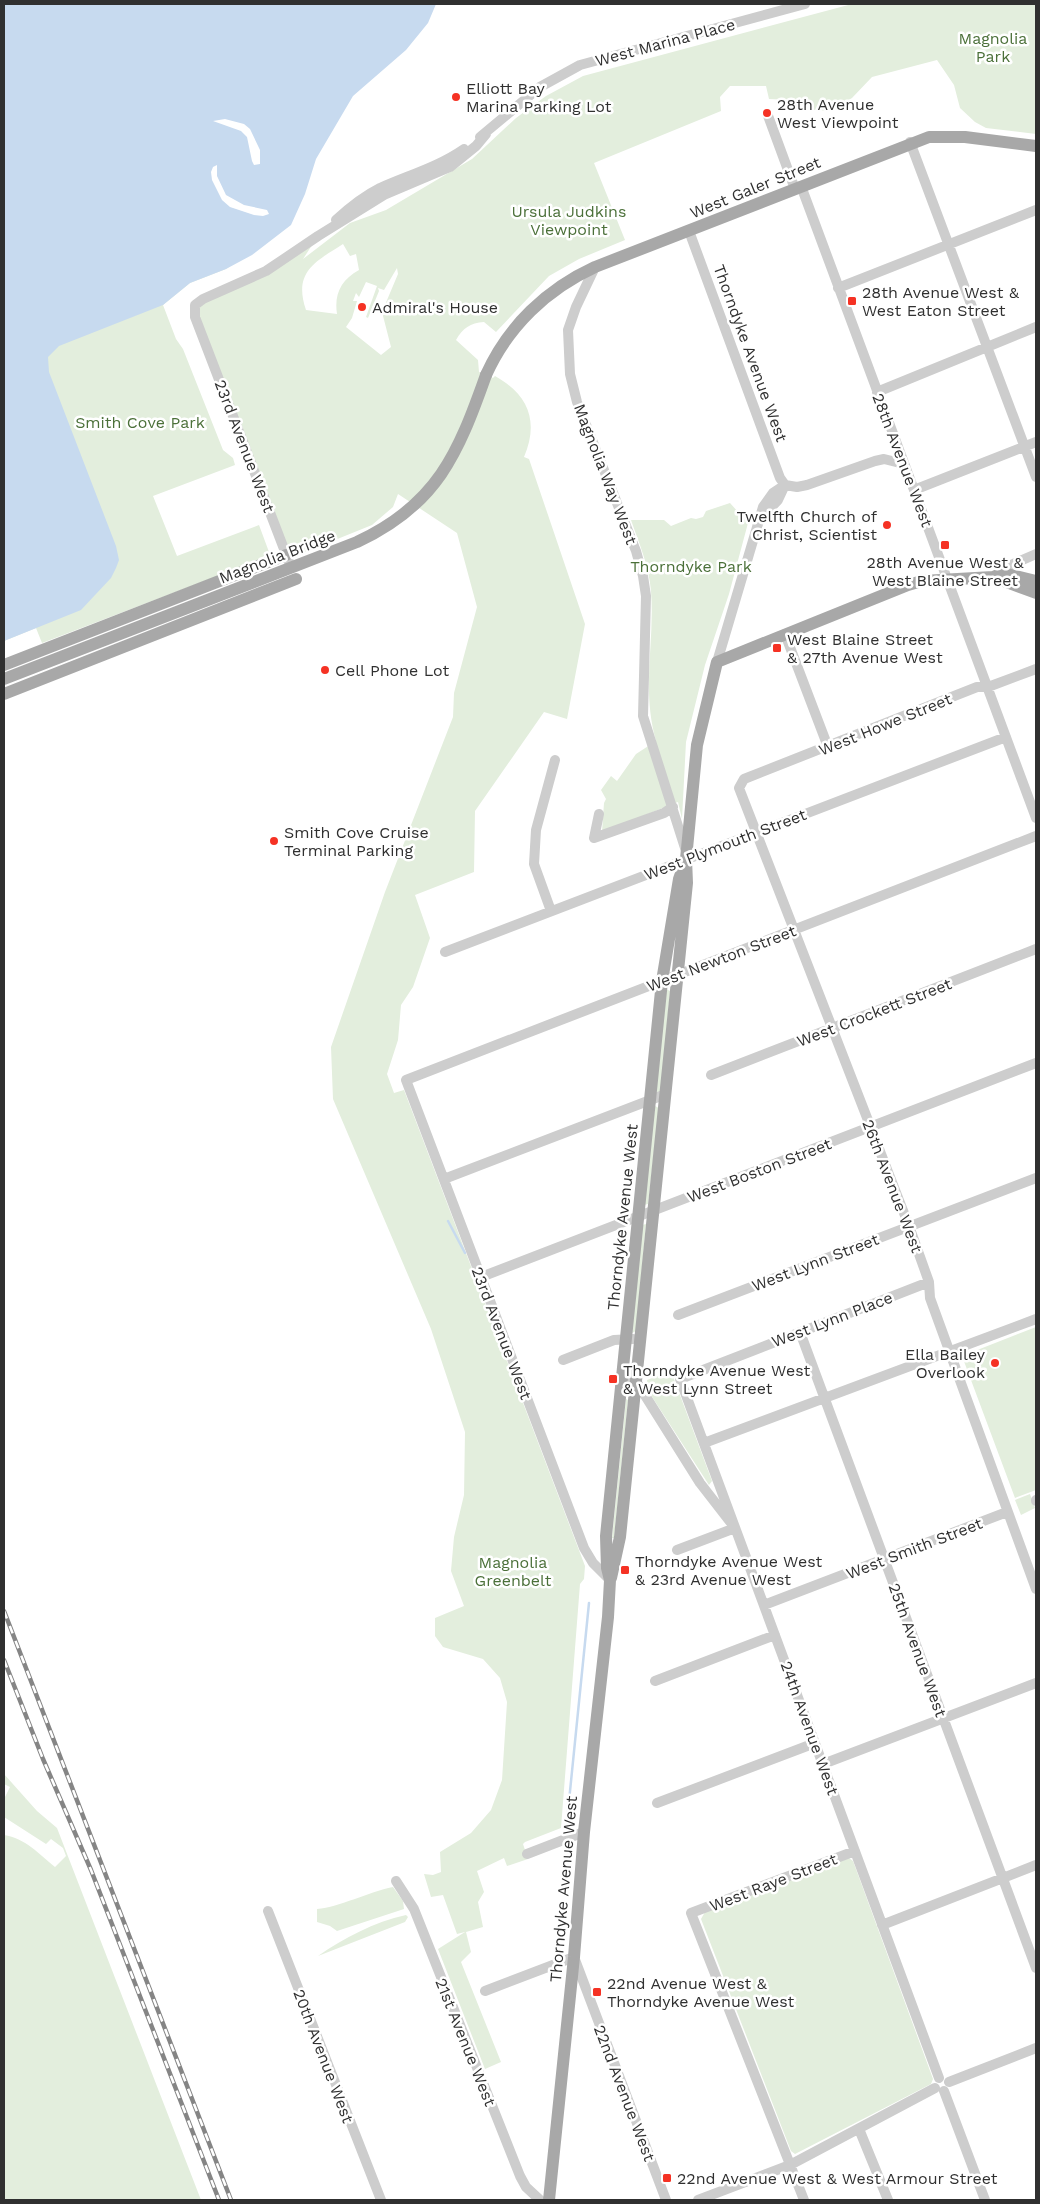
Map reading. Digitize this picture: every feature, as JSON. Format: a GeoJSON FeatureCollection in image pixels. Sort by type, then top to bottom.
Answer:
{"type":"FeatureCollection","features":[{"type":"Feature","properties":{"kind":"main road","name":"West Galer Street"},"geometry":{"type":"LineString","coordinates":[[486,375],[499,349],[526,316],[554,291],[595,267],[910,142],[927,137],[962,137],[1036,146]]}},
{"type":"Feature","properties":{"kind":"main road","name":"Magnolia Bridge"},"geometry":{"type":"LineString","coordinates":[[4,679],[348,546],[385,528],[420,500],[448,465],[468,426],[486,375]]}},
{"type":"Feature","properties":{"kind":"main road"},"geometry":{"type":"LineString","coordinates":[[4,665],[286,555]]}},
{"type":"Feature","properties":{"kind":"main road"},"geometry":{"type":"LineString","coordinates":[[717,662],[908,585],[947,579],[993,577],[1003,573],[1036,581]]}},
{"type":"Feature","properties":{"kind":"main road"},"geometry":{"type":"LineString","coordinates":[[993,577],[1036,593]]}},
{"type":"Feature","properties":{"kind":"main road"},"geometry":{"type":"LineString","coordinates":[[4,694],[296,579]]}},
{"type":"Feature","properties":{"kind":"main road","name":"Thorndyke Avenue West"},"geometry":{"type":"LineString","coordinates":[[548,2200],[574,1957],[584,1832],[601,1685],[610,1580],[620,1537],[666,1094],[687,883],[686,859],[697,745],[717,662]]}},
{"type":"Feature","properties":{"kind":"main road","name":"Thorndyke Avenue West"},"geometry":{"type":"LineString","coordinates":[[610,1580],[607,1568],[606,1536],[662,981],[679,878],[686,859]]}},
{"type":"Feature","properties":{"kind":"street","name":"West Marina Place"},"geometry":{"type":"LineString","coordinates":[[194,313],[195,305],[198,301],[266,272],[318,236],[384,195],[450,167],[476,146],[486,134],[540,87],[580,65],[805,4]]}},
{"type":"Feature","properties":{"kind":"street","name":"28th Avenue West"},"geometry":{"type":"LineString","coordinates":[[767,113],[838,288],[1006,737],[1032,794],[1036,818]]}},
{"type":"Feature","properties":{"kind":"street"},"geometry":{"type":"LineString","coordinates":[[910,142],[950,244],[1036,478]]}},
{"type":"Feature","properties":{"kind":"street"},"geometry":{"type":"LineString","coordinates":[[838,288],[1036,210]]}},
{"type":"Feature","properties":{"kind":"street","name":"Thorndyke Avenue West"},"geometry":{"type":"LineString","coordinates":[[689,231],[780,478],[785,485],[778,500],[759,520],[717,662]]}},
{"type":"Feature","properties":{"kind":"street","name":"Magnolia Way West"},"geometry":{"type":"LineString","coordinates":[[595,267],[576,307],[568,330],[570,374],[577,402],[636,551],[643,576],[645,622],[641,706],[646,727],[673,807],[686,859]]}},
{"type":"Feature","properties":{"kind":"street","name":"23rd Avenue West"},"geometry":{"type":"LineString","coordinates":[[194,313],[296,579]]}},
{"type":"Feature","properties":{"kind":"street"},"geometry":{"type":"LineString","coordinates":[[877,392],[1036,327]]}},
{"type":"Feature","properties":{"kind":"street"},"geometry":{"type":"LineString","coordinates":[[914,490],[1036,442]]}},
{"type":"Feature","properties":{"kind":"street"},"geometry":{"type":"LineString","coordinates":[[785,485],[797,487],[807,485],[874,461],[884,460],[904,464]]}},
{"type":"Feature","properties":{"kind":"street"},"geometry":{"type":"LineString","coordinates":[[993,577],[1013,564],[1036,554]]}},
{"type":"Feature","properties":{"kind":"street"},"geometry":{"type":"LineString","coordinates":[[785,634],[828,747]]}},
{"type":"Feature","properties":{"kind":"street","name":"West Howe Street"},"geometry":{"type":"LineString","coordinates":[[739,787],[744,779],[977,688],[988,687],[1036,669]]}},
{"type":"Feature","properties":{"kind":"street","name":"West Plymouth Street"},"geometry":{"type":"LineString","coordinates":[[445,952],[1006,737]]}},
{"type":"Feature","properties":{"kind":"street"},"geometry":{"type":"LineString","coordinates":[[551,911],[534,864],[536,830],[555,760]]}},
{"type":"Feature","properties":{"kind":"street","name":"26th Avenue West"},"geometry":{"type":"LineString","coordinates":[[739,787],[909,1226],[929,1282],[930,1298],[1036,1589]]}},
{"type":"Feature","properties":{"kind":"street"},"geometry":{"type":"LineString","coordinates":[[599,814],[594,838],[664,813],[673,807]]}},
{"type":"Feature","properties":{"kind":"street","name":"West Newton Street"},"geometry":{"type":"LineString","coordinates":[[406,1080],[1036,836]]}},
{"type":"Feature","properties":{"kind":"street","name":"West Crockett Street"},"geometry":{"type":"LineString","coordinates":[[712,1075],[1036,950]]}},
{"type":"Feature","properties":{"kind":"street","name":"West Boston Street"},"geometry":{"type":"LineString","coordinates":[[481,1278],[1036,1063]]}},
{"type":"Feature","properties":{"kind":"street","name":"23rd Avenue West"},"geometry":{"type":"LineString","coordinates":[[406,1080],[584,1548],[592,1563],[610,1580]]}},
{"type":"Feature","properties":{"kind":"street"},"geometry":{"type":"LineString","coordinates":[[444,1178],[666,1094]]}},
{"type":"Feature","properties":{"kind":"street","name":"West Lynn Street"},"geometry":{"type":"LineString","coordinates":[[678,1315],[1036,1178]]}},
{"type":"Feature","properties":{"kind":"street","name":"West Lynn Place"},"geometry":{"type":"LineString","coordinates":[[680,1379],[929,1282]]}},
{"type":"Feature","properties":{"kind":"street"},"geometry":{"type":"LineString","coordinates":[[704,1443],[1036,1319]]}},
{"type":"Feature","properties":{"kind":"street","name":"25th Avenue West"},"geometry":{"type":"LineString","coordinates":[[800,1332],[1036,1968]]}},
{"type":"Feature","properties":{"kind":"street"},"geometry":{"type":"LineString","coordinates":[[563,1360],[614,1340],[641,1338]]}},
{"type":"Feature","properties":{"kind":"street"},"geometry":{"type":"LineString","coordinates":[[622,1376],[636,1381],[700,1483],[735,1528],[677,1550]]}},
{"type":"Feature","properties":{"kind":"street","name":"24th Avenue West"},"geometry":{"type":"LineString","coordinates":[[680,1379],[940,2086],[984,2200]]}},
{"type":"Feature","properties":{"kind":"street","name":"West Smith Street"},"geometry":{"type":"LineString","coordinates":[[764,1605],[1007,1512]]}},
{"type":"Feature","properties":{"kind":"street"},"geometry":{"type":"LineString","coordinates":[[655,1681],[775,1634]]}},
{"type":"Feature","properties":{"kind":"street"},"geometry":{"type":"LineString","coordinates":[[823,1764],[1036,1683]]}},
{"type":"Feature","properties":{"kind":"street"},"geometry":{"type":"LineString","coordinates":[[657,1803],[815,1743]]}},
{"type":"Feature","properties":{"kind":"street"},"geometry":{"type":"LineString","coordinates":[[527,1854],[584,1832]]}},
{"type":"Feature","properties":{"kind":"street","name":"West Raye Street"},"geometry":{"type":"LineString","coordinates":[[790,2165],[691,1913],[855,1852]]}},
{"type":"Feature","properties":{"kind":"street"},"geometry":{"type":"LineString","coordinates":[[882,1925],[1036,1865]]}},
{"type":"Feature","properties":{"kind":"street","name":"21st Avenue West"},"geometry":{"type":"LineString","coordinates":[[396,1880],[414,1909],[520,2176],[526,2188],[540,2200]]}},
{"type":"Feature","properties":{"kind":"street","name":"20th Avenue West"},"geometry":{"type":"LineString","coordinates":[[268,1911],[381,2200]]}},
{"type":"Feature","properties":{"kind":"street"},"geometry":{"type":"LineString","coordinates":[[485,1992],[574,1957]]}},
{"type":"Feature","properties":{"kind":"street","name":"22nd Avenue West"},"geometry":{"type":"LineString","coordinates":[[574,1957],[666,2200]]}},
{"type":"Feature","properties":{"kind":"street"},"geometry":{"type":"LineString","coordinates":[[698,2200],[790,2165],[940,2086],[948,2088],[950,2082],[1036,2048]]}},
{"type":"Feature","properties":{"kind":"street"},"geometry":{"type":"LineString","coordinates":[[859,2129],[888,2200]]}},
{"type":"Feature","properties":{"kind":"street"},"geometry":{"type":"LineString","coordinates":[[790,2165],[804,2200]]}},
{"type":"Feature","properties":{"kind":"green space"},"geometry":{"type":"Polygon","coordinates":[[[852,4],[1036,4],[1036,134],[986,128],[975,122],[960,108],[954,85],[937,60],[872,77],[852,98],[830,111],[790,108],[791,100],[769,99],[766,86],[730,86],[720,97],[721,111],[594,163],[625,240],[579,259],[549,276],[496,332],[484,322],[479,323],[467,327],[456,340],[478,360],[479,372],[493,378],[495,376],[507,384],[516,392],[528,410],[531,432],[524,457],[529,459],[585,624],[567,719],[544,712],[475,811],[474,872],[415,895],[430,938],[413,987],[401,1005],[398,1040],[387,1074],[394,1093],[404,1090],[585,1566],[584,1579],[580,1584],[561,1828],[525,1842],[523,1844],[528,1859],[507,1866],[504,1858],[477,1871],[484,1892],[478,1902],[483,1927],[466,1932],[471,1952],[461,1962],[501,2062],[485,2069],[438,1949],[465,1932],[457,1934],[443,1895],[431,1897],[424,1874],[433,1875],[441,1872],[440,1852],[471,1833],[491,1810],[502,1780],[507,1702],[500,1678],[483,1659],[443,1647],[435,1636],[435,1618],[464,1606],[451,1571],[454,1537],[464,1495],[465,1432],[431,1329],[333,1099],[331,1047],[385,892],[453,717],[454,693],[477,607],[457,533],[398,494],[393,507],[372,525],[288,559],[195,305],[254,278],[318,236],[303,259],[350,223],[386,210],[472,159],[516,118],[546,96],[583,76],[852,4]],[[343,244],[316,263],[305,277],[302,286],[306,310],[337,314],[336,307],[340,288],[348,278],[359,270],[356,254],[350,256],[343,244]],[[397,268],[384,290],[378,288],[379,291],[368,318],[366,317],[377,286],[366,282],[359,297],[356,293],[353,301],[357,301],[352,318],[346,327],[381,355],[391,347],[382,312],[398,274],[397,268]]]}},
{"type":"Feature","properties":{"kind":"green space","name":"Smith Cove Park"},"geometry":{"type":"Polygon","coordinates":[[[4,73],[352,78],[271,237],[226,269],[190,283],[163,305],[176,339],[183,349],[223,450],[233,458],[235,465],[153,496],[177,556],[259,525],[269,552],[259,560],[42,643],[36,628],[4,641],[4,73]]]}},
{"type":"Feature","properties":{"kind":"green space","name":"Thorndyke Park"},"geometry":{"type":"Polygon","coordinates":[[[730,503],[748,523],[729,594],[705,665],[686,742],[682,819],[678,802],[602,832],[604,803],[606,799],[601,790],[611,776],[617,781],[636,754],[656,741],[649,703],[652,610],[650,582],[631,520],[664,520],[671,526],[691,518],[703,517],[706,511],[730,503]]]}},
{"type":"Feature","properties":{"kind":"green space"},"geometry":{"type":"Polygon","coordinates":[[[666,989],[670,991],[661,1093],[656,1095],[666,989]]]}},
{"type":"Feature","properties":{"kind":"green space"},"geometry":{"type":"Polygon","coordinates":[[[655,1106],[659,1108],[648,1204],[644,1205],[655,1106]]]}},
{"type":"Feature","properties":{"kind":"green space"},"geometry":{"type":"Polygon","coordinates":[[[646,1224],[636,1331],[632,1333],[642,1225],[646,1224]]]}},
{"type":"Feature","properties":{"kind":"green space"},"geometry":{"type":"Polygon","coordinates":[[[1036,1327],[1036,1490],[1015,1498],[962,1356],[1036,1327]]]}},
{"type":"Feature","properties":{"kind":"green space"},"geometry":{"type":"Polygon","coordinates":[[[671,1371],[712,1481],[709,1485],[647,1389],[647,1380],[671,1371]]]}},
{"type":"Feature","properties":{"kind":"green space"},"geometry":{"type":"Polygon","coordinates":[[[626,1399],[628,1400],[614,1538],[612,1538],[626,1399]]]}},
{"type":"Feature","properties":{"kind":"green space"},"geometry":{"type":"Polygon","coordinates":[[[1030,1494],[1035,1508],[1021,1515],[1015,1500],[1030,1494]]]}},
{"type":"Feature","properties":{"kind":"green space"},"geometry":{"type":"Polygon","coordinates":[[[4,1774],[37,1811],[57,1828],[201,2200],[4,2200],[4,1835],[19,1839],[55,1867],[66,1856],[63,1848],[51,1839],[46,1844],[4,1817],[4,1799],[10,1787],[4,1784],[4,1774]]]}},
{"type":"Feature","properties":{"kind":"green space"},"geometry":{"type":"Polygon","coordinates":[[[849,1858],[853,1861],[933,2079],[931,2084],[795,2154],[791,2151],[701,1919],[705,1912],[849,1858]]]}},
{"type":"Feature","properties":{"kind":"green space"},"geometry":{"type":"Polygon","coordinates":[[[393,1887],[403,1901],[404,1909],[337,1931],[330,1926],[317,1922],[317,1909],[326,1908],[393,1887]]]}},
{"type":"Feature","properties":{"kind":"green space"},"geometry":{"type":"Polygon","coordinates":[[[406,1915],[408,1917],[405,1922],[318,1956],[360,1931],[406,1915]]]}},
{"type":"Feature","properties":{"kind":"water"},"geometry":{"type":"Polygon","coordinates":[[[4,4],[436,4],[428,23],[406,50],[353,96],[316,159],[305,194],[291,225],[252,255],[226,269],[190,283],[163,305],[59,346],[48,357],[49,372],[116,546],[119,560],[111,578],[81,610],[4,641],[4,4]]]}},
{"type":"Feature","properties":{"kind":"pier"},"geometry":{"type":"Polygon","coordinates":[[[225,119],[244,124],[250,129],[260,150],[260,164],[254,165],[247,137],[241,131],[213,121],[225,119]]]}},
{"type":"Feature","properties":{"kind":"pier"},"geometry":{"type":"Polygon","coordinates":[[[217,165],[217,176],[226,195],[244,205],[267,210],[269,214],[263,216],[254,215],[230,207],[222,200],[212,180],[211,172],[213,167],[217,165]]]}},
{"type":"Feature","properties":{"kind":"waterway"},"geometry":{"type":"LineString","coordinates":[[448,1221],[465,1253]]}},
{"type":"Feature","properties":{"kind":"waterway"},"geometry":{"type":"LineString","coordinates":[[567,1821],[589,1603]]}},
{"type":"Feature","properties":{"kind":"railway"},"geometry":{"type":"LineString","coordinates":[[4,1611],[231,2200]]}},
{"type":"Feature","properties":{"kind":"railway"},"geometry":{"type":"LineString","coordinates":[[4,1660],[43,1759],[91,1870],[219,2200]]}},
{"type":"Feature","properties":{"kind":"place","name":"Elliott Bay Marina Parking Lot"},"geometry":{"type":"Point","coordinates":[456,97]}},
{"type":"Feature","properties":{"kind":"place","name":"28th Avenue West Viewpoint"},"geometry":{"type":"Point","coordinates":[767,113]}},
{"type":"Feature","properties":{"kind":"place","name":"28th Avenue West & West Eaton Street"},"geometry":{"type":"Point","coordinates":[852,301]}},
{"type":"Feature","properties":{"kind":"place","name":"Admiral's House"},"geometry":{"type":"Point","coordinates":[362,307]}},
{"type":"Feature","properties":{"kind":"place","name":"Twelfth Church of Christ, Scientist"},"geometry":{"type":"Point","coordinates":[887,525]}},
{"type":"Feature","properties":{"kind":"place","name":"28th Avenue West & West Blaine Street"},"geometry":{"type":"Point","coordinates":[945,545]}},
{"type":"Feature","properties":{"kind":"place","name":"West Blaine Street & 27th Avenue West"},"geometry":{"type":"Point","coordinates":[777,648]}},
{"type":"Feature","properties":{"kind":"place","name":"Cell Phone Lot"},"geometry":{"type":"Point","coordinates":[325,670]}},
{"type":"Feature","properties":{"kind":"place","name":"Smith Cove Cruise Terminal Parking"},"geometry":{"type":"Point","coordinates":[274,841]}},
{"type":"Feature","properties":{"kind":"place","name":"Ella Bailey Overlook"},"geometry":{"type":"Point","coordinates":[995,1363]}},
{"type":"Feature","properties":{"kind":"place","name":"Thorndyke Avenue West & West Lynn Street"},"geometry":{"type":"Point","coordinates":[613,1379]}},
{"type":"Feature","properties":{"kind":"place","name":"Thorndyke Avenue West & 23rd Avenue West"},"geometry":{"type":"Point","coordinates":[625,1570]}},
{"type":"Feature","properties":{"kind":"place","name":"22nd Avenue West & Thorndyke Avenue West"},"geometry":{"type":"Point","coordinates":[597,1992]}},
{"type":"Feature","properties":{"kind":"place","name":"22nd Avenue West & West Armour Street"},"geometry":{"type":"Point","coordinates":[667,2178]}},
{"type":"Feature","properties":{"kind":"park label","name":"Magnolia Park"},"geometry":{"type":"Point","coordinates":[993,47]}},
{"type":"Feature","properties":{"kind":"park label","name":"Ursula Judkins Viewpoint"},"geometry":{"type":"Point","coordinates":[569,220]}},
{"type":"Feature","properties":{"kind":"park label","name":"Magnolia Greenbelt"},"geometry":{"type":"Point","coordinates":[513,1571]}}]}
